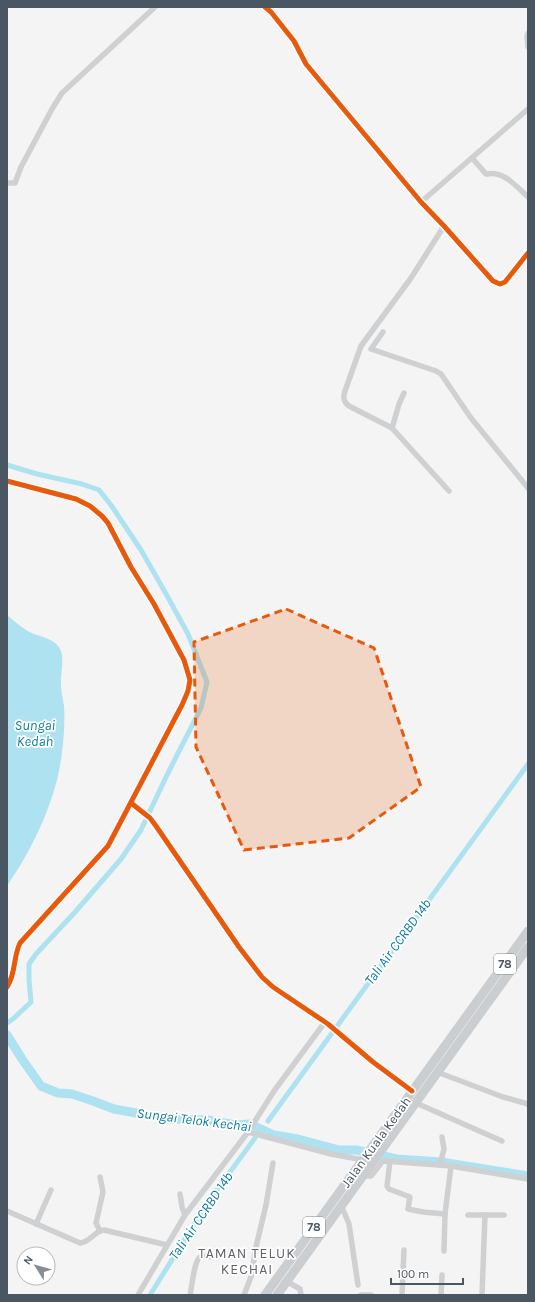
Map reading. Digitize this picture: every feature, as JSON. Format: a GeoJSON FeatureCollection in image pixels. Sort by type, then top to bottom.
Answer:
{"type":"FeatureCollection","features":[{"type":"Feature","properties":{"kind":"main road","name":"Jalan Kuala Kedah"},"geometry":{"type":"LineString","coordinates":[[384,1140],[412,1091],[528,931]]}},
{"type":"Feature","properties":{"kind":"main road","name":"Jalan Kuala Kedah"},"geometry":{"type":"LineString","coordinates":[[265,1295],[366,1161],[416,1103],[528,947]]}},
{"type":"Feature","properties":{"kind":"main road"},"geometry":{"type":"LineString","coordinates":[[459,1026],[469,1029]]}},
{"type":"Feature","properties":{"kind":"main road","name":"Jalan Kuala Kedah"},"geometry":{"type":"LineString","coordinates":[[277,1295],[362,1176],[366,1161]]}},
{"type":"Feature","properties":{"kind":"street"},"geometry":{"type":"LineString","coordinates":[[7,183],[15,183],[21,167],[52,108],[62,93],[155,7]]}},
{"type":"Feature","properties":{"kind":"street"},"geometry":{"type":"LineString","coordinates":[[265,7],[271,12],[294,41],[306,64],[420,202],[444,226],[489,278],[497,284],[505,282],[528,253]]}},
{"type":"Feature","properties":{"kind":"street"},"geometry":{"type":"LineString","coordinates":[[528,35],[528,47]]}},
{"type":"Feature","properties":{"kind":"street"},"geometry":{"type":"LineString","coordinates":[[420,202],[528,109]]}},
{"type":"Feature","properties":{"kind":"street"},"geometry":{"type":"LineString","coordinates":[[472,158],[486,174],[498,174],[516,186],[528,198]]}},
{"type":"Feature","properties":{"kind":"street"},"geometry":{"type":"LineString","coordinates":[[444,226],[411,278],[361,346],[356,356],[344,395],[346,404],[392,428],[449,491]]}},
{"type":"Feature","properties":{"kind":"street"},"geometry":{"type":"LineString","coordinates":[[383,332],[372,349],[441,374],[472,418],[528,488]]}},
{"type":"Feature","properties":{"kind":"street"},"geometry":{"type":"LineString","coordinates":[[392,428],[404,393]]}},
{"type":"Feature","properties":{"kind":"street"},"geometry":{"type":"LineString","coordinates":[[7,481],[76,499],[90,506],[102,516],[116,536],[131,567],[154,604],[184,660],[190,680],[188,691],[112,840],[104,852],[20,943],[16,950],[11,978],[7,987]]}},
{"type":"Feature","properties":{"kind":"street"},"geometry":{"type":"LineString","coordinates":[[131,803],[150,818],[239,948],[262,977],[273,987],[327,1023],[372,1062],[412,1091]]}},
{"type":"Feature","properties":{"kind":"street"},"geometry":{"type":"LineString","coordinates":[[138,1295],[185,1215],[250,1130],[274,1091],[327,1023]]}},
{"type":"Feature","properties":{"kind":"street"},"geometry":{"type":"LineString","coordinates":[[437,1072],[503,1097],[528,1104]]}},
{"type":"Feature","properties":{"kind":"street"},"geometry":{"type":"LineString","coordinates":[[416,1103],[502,1141]]}},
{"type":"Feature","properties":{"kind":"street"},"geometry":{"type":"LineString","coordinates":[[250,1130],[331,1154],[366,1161]]}},
{"type":"Feature","properties":{"kind":"street"},"geometry":{"type":"LineString","coordinates":[[440,1162],[444,1149],[442,1137]]}},
{"type":"Feature","properties":{"kind":"street"},"geometry":{"type":"LineString","coordinates":[[390,1161],[387,1186],[389,1189],[410,1197],[408,1209],[445,1214]]}},
{"type":"Feature","properties":{"kind":"street"},"geometry":{"type":"LineString","coordinates":[[362,1176],[370,1176],[382,1162],[390,1161],[440,1162],[451,1166],[528,1178]]}},
{"type":"Feature","properties":{"kind":"street"},"geometry":{"type":"LineString","coordinates":[[246,1294],[252,1274],[255,1251],[266,1205],[273,1163]]}},
{"type":"Feature","properties":{"kind":"street"},"geometry":{"type":"LineString","coordinates":[[444,1250],[445,1214],[451,1166]]}},
{"type":"Feature","properties":{"kind":"street"},"geometry":{"type":"LineString","coordinates":[[100,1177],[103,1192],[96,1223],[100,1231]]}},
{"type":"Feature","properties":{"kind":"street"},"geometry":{"type":"LineString","coordinates":[[36,1224],[51,1190]]}},
{"type":"Feature","properties":{"kind":"street"},"geometry":{"type":"LineString","coordinates":[[180,1194],[185,1215]]}},
{"type":"Feature","properties":{"kind":"street"},"geometry":{"type":"LineString","coordinates":[[342,1205],[349,1224],[358,1285]]}},
{"type":"Feature","properties":{"kind":"street"},"geometry":{"type":"LineString","coordinates":[[7,1211],[80,1243],[90,1240],[100,1231],[107,1230],[167,1245]]}},
{"type":"Feature","properties":{"kind":"street"},"geometry":{"type":"LineString","coordinates":[[468,1215],[504,1215]]}},
{"type":"Feature","properties":{"kind":"street"},"geometry":{"type":"LineString","coordinates":[[482,1295],[485,1215]]}},
{"type":"Feature","properties":{"kind":"street"},"geometry":{"type":"LineString","coordinates":[[402,1295],[404,1250]]}},
{"type":"Feature","properties":{"kind":"street"},"geometry":{"type":"LineString","coordinates":[[190,1295],[198,1259],[203,1257],[214,1257]]}},
{"type":"Feature","properties":{"kind":"street"},"geometry":{"type":"LineString","coordinates":[[441,1295],[442,1275]]}},
{"type":"Feature","properties":{"kind":"street"},"geometry":{"type":"LineString","coordinates":[[286,1281],[298,1288],[301,1295]]}},
{"type":"Feature","properties":{"kind":"street"},"geometry":{"type":"LineString","coordinates":[[361,1295],[371,1295]]}},
{"type":"Feature","properties":{"kind":"highlighted area"},"geometry":{"type":"Polygon","coordinates":[[[286,609],[374,648],[421,787],[349,838],[244,850],[196,747],[194,642],[286,609]]]}},
{"type":"Feature","properties":{"kind":"water","name":"Sungai Kedah"},"geometry":{"type":"Polygon","coordinates":[[[7,615],[31,633],[49,639],[60,649],[62,657],[61,688],[64,717],[63,741],[59,770],[49,805],[35,839],[7,886],[7,615]]]}},
{"type":"Feature","properties":{"kind":"waterway"},"geometry":{"type":"LineString","coordinates":[[7,465],[37,474],[82,484],[99,490],[111,505],[141,550],[165,592],[188,634],[207,682],[201,708],[141,830],[121,859],[36,954],[29,964],[31,1002],[7,1023]]}},
{"type":"Feature","properties":{"kind":"waterway","name":"Tali Air CCRBD 14b"},"geometry":{"type":"LineString","coordinates":[[268,1121],[528,764]]}},
{"type":"Feature","properties":{"kind":"waterway","name":"Sungai Telok Kechai"},"geometry":{"type":"LineString","coordinates":[[7,1035],[41,1086],[58,1093],[72,1094],[114,1109],[169,1119],[208,1120],[236,1125],[250,1124],[274,1135],[298,1139],[339,1150],[356,1150],[397,1159],[441,1162],[528,1176]]}},
{"type":"Feature","properties":{"kind":"waterway","name":"Tali Air CCRBD 14b"},"geometry":{"type":"LineString","coordinates":[[150,1295],[208,1202],[255,1138]]}},
{"type":"Feature","properties":{"kind":"cycle path"},"geometry":{"type":"LineString","coordinates":[[265,7],[271,12],[294,41],[306,64],[421,202],[493,281],[500,284],[505,282],[528,253]]}},
{"type":"Feature","properties":{"kind":"cycle path"},"geometry":{"type":"LineString","coordinates":[[7,481],[76,499],[90,506],[102,516],[108,523],[131,567],[154,604],[184,660],[190,680],[188,691],[182,705],[108,846],[20,943],[16,954],[12,977],[7,987]]}},
{"type":"Feature","properties":{"kind":"cycle path"},"geometry":{"type":"LineString","coordinates":[[131,803],[150,818],[239,947],[262,977],[273,987],[328,1024],[373,1062],[412,1091]]}},
{"type":"Feature","properties":{"kind":"district","name":"TAMAN TELUK KECHAI"},"geometry":{"type":"Point","coordinates":[247,1262]}}]}
